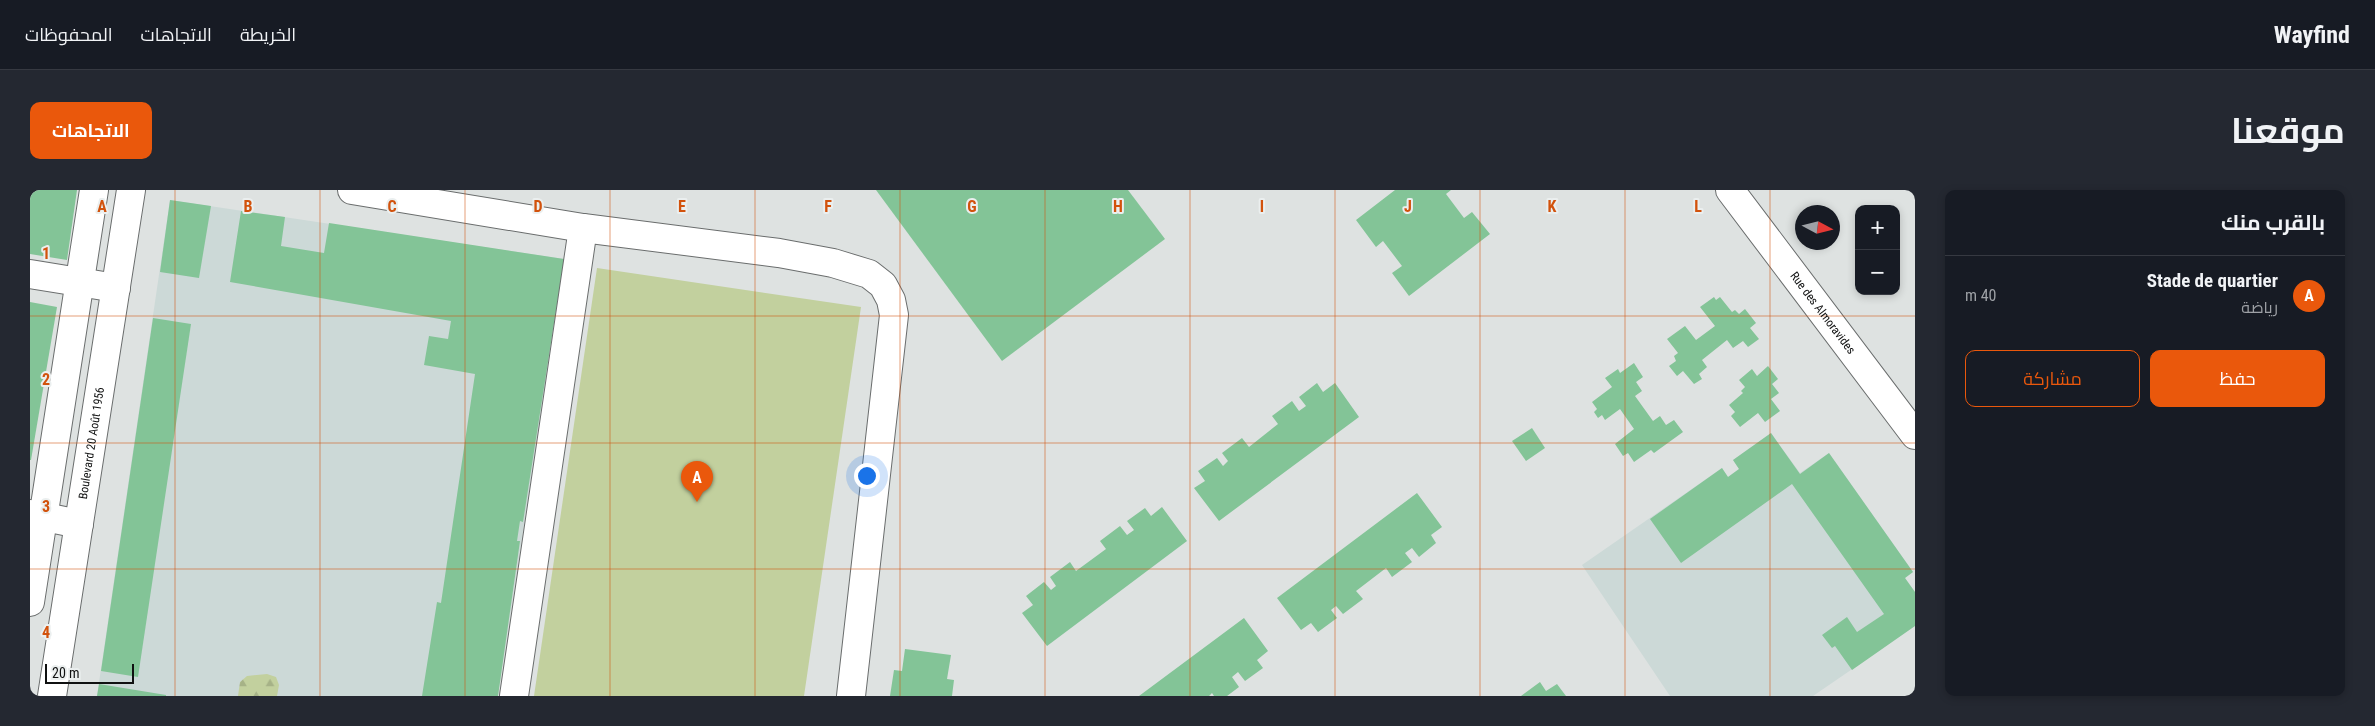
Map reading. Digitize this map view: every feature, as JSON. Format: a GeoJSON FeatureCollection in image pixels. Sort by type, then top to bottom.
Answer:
{"type":"FeatureCollection","features":[{"type":"Feature","properties":{"kind":"street"},"geometry":{"type":"LineString","coordinates":[[30,602],[37,515],[94,190]]}},
{"type":"Feature","properties":{"kind":"street","name":"Boulevard 20 Août 1956"},"geometry":{"type":"LineString","coordinates":[[52,696],[131,190]]}},
{"type":"Feature","properties":{"kind":"street"},"geometry":{"type":"LineString","coordinates":[[352,190],[583,228],[779,253],[833,263],[869,274],[883,285],[891,300],[894,315],[851,696]]}},
{"type":"Feature","properties":{"kind":"street","name":"Rue des Almoravides"},"geometry":{"type":"LineString","coordinates":[[1730,190],[1915,435]]}},
{"type":"Feature","properties":{"kind":"street"},"geometry":{"type":"LineString","coordinates":[[514,696],[583,228]]}},
{"type":"Feature","properties":{"kind":"street"},"geometry":{"type":"LineString","coordinates":[[30,274],[116,288]]}},
{"type":"Feature","properties":{"kind":"street"},"geometry":{"type":"LineString","coordinates":[[37,515],[79,524]]}},
{"type":"Feature","properties":{"kind":"shaded area"},"geometry":{"type":"Polygon","coordinates":[[[170,200],[564,259],[498,696],[97,696],[170,200]]]}},
{"type":"Feature","properties":{"kind":"shaded area"},"geometry":{"type":"Polygon","coordinates":[[[1771,433],[1800,473],[1829,453],[1913,572],[1905,578],[1915,592],[1915,626],[1813,696],[1670,696],[1582,565],[1722,468],[1728,477],[1739,469],[1733,460],[1771,433]]]}},
{"type":"Feature","properties":{"kind":"green space"},"geometry":{"type":"Polygon","coordinates":[[[597,268],[861,307],[804,696],[534,696],[597,268]]]}},
{"type":"Feature","properties":{"kind":"green space"},"geometry":{"type":"Polygon","coordinates":[[[267,674],[276,677],[279,685],[277,696],[238,696],[240,682],[247,676],[267,674]]]}},
{"type":"Feature","properties":{"kind":"building"},"geometry":{"type":"Polygon","coordinates":[[[30,190],[77,190],[67,260],[30,254],[30,190]]]}},
{"type":"Feature","properties":{"kind":"building"},"geometry":{"type":"Polygon","coordinates":[[[876,190],[1128,190],[1165,239],[1002,361],[876,190]]]}},
{"type":"Feature","properties":{"kind":"building"},"geometry":{"type":"Polygon","coordinates":[[[1395,190],[1451,190],[1446,194],[1464,218],[1472,212],[1490,234],[1409,296],[1392,273],[1402,266],[1383,241],[1376,247],[1356,220],[1395,190]]]}},
{"type":"Feature","properties":{"kind":"building"},"geometry":{"type":"Polygon","coordinates":[[[170,200],[211,206],[199,278],[160,272],[170,200]]]}},
{"type":"Feature","properties":{"kind":"building"},"geometry":{"type":"Polygon","coordinates":[[[241,211],[285,217],[281,246],[324,253],[329,223],[564,259],[523,522],[520,521],[517,541],[520,541],[498,696],[422,696],[437,602],[441,603],[475,374],[424,365],[429,336],[448,339],[451,321],[230,282],[241,211]]]}},
{"type":"Feature","properties":{"kind":"building"},"geometry":{"type":"Polygon","coordinates":[[[1714,297],[1716,300],[1720,297],[1732,312],[1735,310],[1739,314],[1745,309],[1756,323],[1750,328],[1759,339],[1748,347],[1743,341],[1733,348],[1727,340],[1702,360],[1707,367],[1699,374],[1702,379],[1694,384],[1683,371],[1677,376],[1669,366],[1676,361],[1674,356],[1678,353],[1667,339],[1685,326],[1696,340],[1715,326],[1700,307],[1714,297]]]}},
{"type":"Feature","properties":{"kind":"building"},"geometry":{"type":"Polygon","coordinates":[[[30,302],[57,307],[31,460],[30,460],[30,302]]]}},
{"type":"Feature","properties":{"kind":"building"},"geometry":{"type":"Polygon","coordinates":[[[153,318],[191,324],[138,677],[101,671],[153,318]]]}},
{"type":"Feature","properties":{"kind":"building"},"geometry":{"type":"Polygon","coordinates":[[[1634,363],[1643,377],[1636,382],[1642,391],[1635,396],[1653,421],[1660,416],[1666,425],[1674,420],[1683,432],[1654,453],[1651,450],[1634,462],[1628,453],[1623,456],[1615,444],[1634,429],[1620,409],[1605,420],[1602,415],[1598,418],[1594,412],[1597,409],[1592,402],[1612,387],[1605,378],[1618,369],[1620,373],[1634,363]]]}},
{"type":"Feature","properties":{"kind":"building"},"geometry":{"type":"Polygon","coordinates":[[[1768,366],[1778,379],[1772,384],[1779,393],[1771,399],[1780,411],[1765,422],[1758,413],[1740,427],[1731,416],[1735,412],[1729,405],[1743,393],[1741,391],[1745,387],[1739,380],[1752,369],[1757,376],[1768,366]]]}},
{"type":"Feature","properties":{"kind":"building"},"geometry":{"type":"Polygon","coordinates":[[[1317,383],[1323,392],[1335,383],[1359,417],[1219,521],[1194,488],[1205,481],[1198,471],[1217,458],[1223,466],[1228,461],[1222,453],[1242,438],[1249,447],[1278,424],[1272,416],[1292,401],[1299,411],[1306,406],[1299,397],[1317,383]]]}},
{"type":"Feature","properties":{"kind":"building"},"geometry":{"type":"Polygon","coordinates":[[[1532,428],[1545,448],[1526,461],[1512,441],[1532,428]]]}},
{"type":"Feature","properties":{"kind":"building"},"geometry":{"type":"Polygon","coordinates":[[[1771,433],[1800,474],[1829,453],[1913,572],[1905,578],[1915,592],[1915,626],[1852,670],[1835,646],[1832,648],[1822,635],[1847,617],[1857,632],[1884,614],[1792,484],[1681,563],[1650,519],[1722,468],[1728,477],[1739,469],[1733,460],[1771,433]]]}},
{"type":"Feature","properties":{"kind":"building"},"geometry":{"type":"Polygon","coordinates":[[[1417,493],[1442,527],[1431,535],[1436,543],[1419,557],[1412,548],[1405,553],[1412,562],[1392,577],[1386,568],[1356,591],[1363,599],[1343,614],[1336,606],[1331,610],[1337,618],[1318,632],[1311,623],[1301,630],[1277,598],[1417,493]]]}},
{"type":"Feature","properties":{"kind":"building"},"geometry":{"type":"Polygon","coordinates":[[[1162,507],[1187,541],[1047,646],[1022,613],[1033,605],[1026,596],[1044,582],[1051,590],[1056,586],[1050,577],[1070,562],[1076,571],[1106,549],[1100,541],[1120,526],[1127,535],[1134,530],[1127,521],[1145,508],[1151,516],[1162,507]]]}},
{"type":"Feature","properties":{"kind":"building"},"geometry":{"type":"Polygon","coordinates":[[[1244,618],[1268,651],[1257,660],[1263,668],[1245,681],[1238,672],[1232,677],[1239,687],[1227,696],[1214,696],[1212,693],[1209,696],[1139,696],[1244,618]]]}},
{"type":"Feature","properties":{"kind":"building"},"geometry":{"type":"Polygon","coordinates":[[[905,649],[951,655],[947,679],[954,680],[952,696],[890,696],[894,670],[902,671],[905,649]]]}},
{"type":"Feature","properties":{"kind":"building"},"geometry":{"type":"Polygon","coordinates":[[[1540,682],[1546,691],[1557,684],[1566,696],[1521,696],[1540,682]]]}},
{"type":"Feature","properties":{"kind":"building"},"geometry":{"type":"Polygon","coordinates":[[[99,684],[166,695],[166,696],[97,696],[99,684]]]}},
{"type":"Feature","properties":{"kind":"place","name":"Stade de quartier"},"geometry":{"type":"Point","coordinates":[697,502]}}]}
